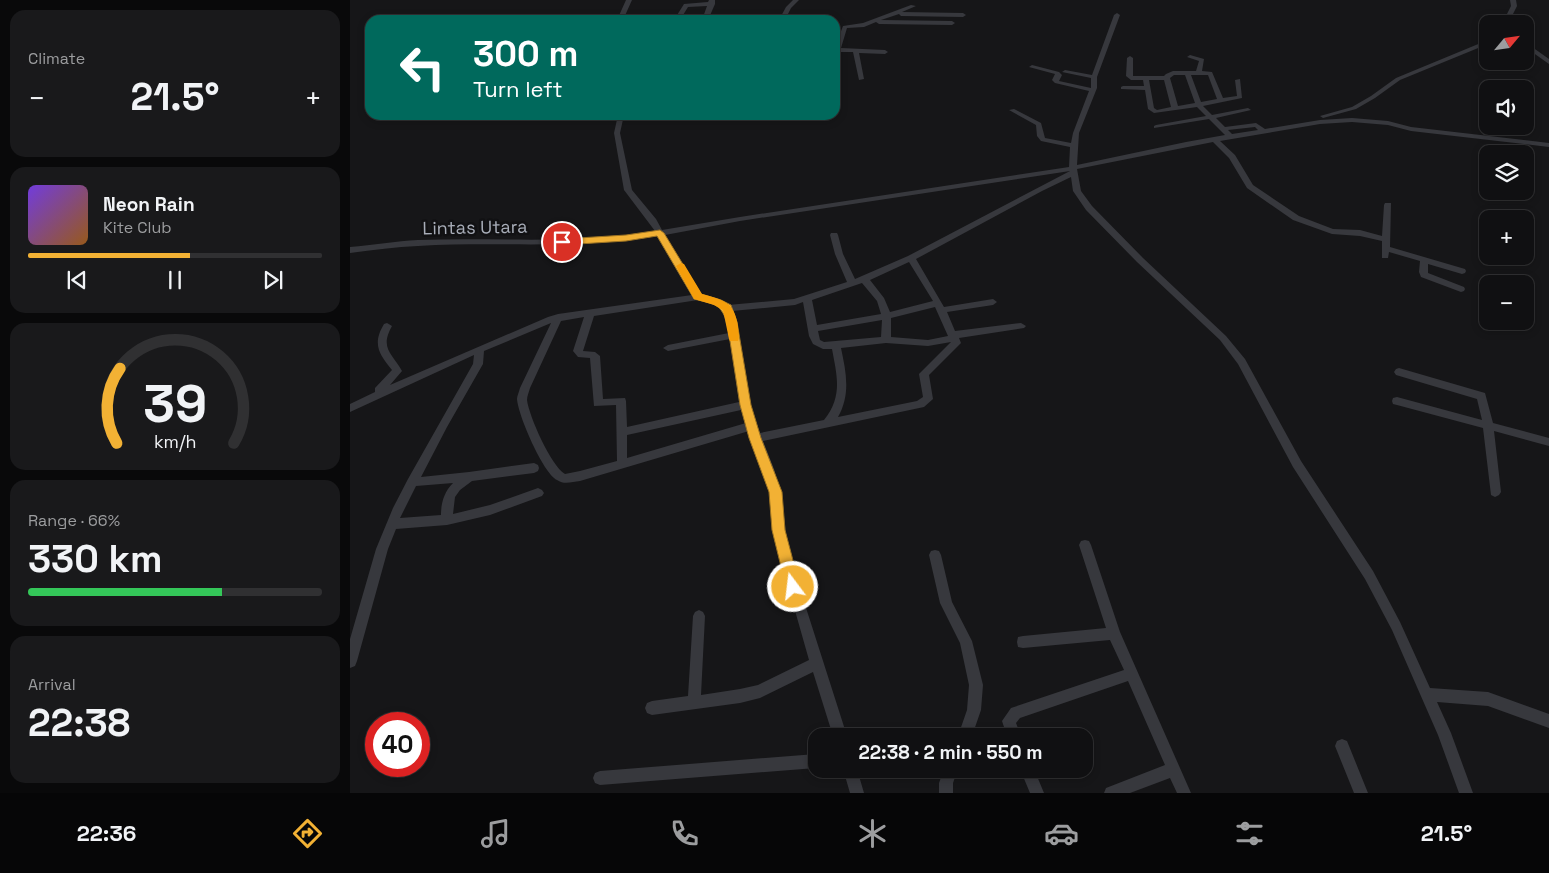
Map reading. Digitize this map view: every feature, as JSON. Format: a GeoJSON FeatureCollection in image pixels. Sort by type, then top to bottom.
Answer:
{"type":"FeatureCollection","features":[{"type":"Feature","properties":{"kind":"street"},"geometry":{"type":"LineString","coordinates":[[622,15],[629,0]]}},
{"type":"Feature","properties":{"kind":"street"},"geometry":{"type":"LineString","coordinates":[[784,15],[789,6],[796,0]]}},
{"type":"Feature","properties":{"kind":"street"},"geometry":{"type":"LineString","coordinates":[[1510,15],[1514,6],[1513,0]]}},
{"type":"Feature","properties":{"kind":"street"},"geometry":{"type":"LineString","coordinates":[[679,15],[683,7],[693,2],[712,2],[707,15]]}},
{"type":"Feature","properties":{"kind":"street"},"geometry":{"type":"LineString","coordinates":[[840,40],[845,27],[862,26],[913,6]]}},
{"type":"Feature","properties":{"kind":"street"},"geometry":{"type":"LineString","coordinates":[[895,13],[963,15]]}},
{"type":"Feature","properties":{"kind":"street"},"geometry":{"type":"LineString","coordinates":[[1117,15],[1094,77],[1093,90],[1076,133],[1073,170],[1078,191],[1089,208],[1140,260],[1223,338],[1242,362],[1297,464],[1369,575],[1396,626],[1427,694],[1466,793]]}},
{"type":"Feature","properties":{"kind":"street"},"geometry":{"type":"LineString","coordinates":[[873,22],[952,24]]}},
{"type":"Feature","properties":{"kind":"street"},"geometry":{"type":"LineString","coordinates":[[350,408],[536,324],[558,317],[698,297],[718,302],[727,308],[780,304],[807,299],[864,279],[911,258],[1073,170],[1230,136],[1259,127],[1347,110],[1373,97],[1398,79],[1479,46]]}},
{"type":"Feature","properties":{"kind":"street"},"geometry":{"type":"LineString","coordinates":[[840,50],[885,52]]}},
{"type":"Feature","properties":{"kind":"street"},"geometry":{"type":"LineString","coordinates":[[1534,51],[1549,62]]}},
{"type":"Feature","properties":{"kind":"street"},"geometry":{"type":"LineString","coordinates":[[856,52],[862,79]]}},
{"type":"Feature","properties":{"kind":"street"},"geometry":{"type":"LineString","coordinates":[[1190,57],[1204,57],[1199,72]]}},
{"type":"Feature","properties":{"kind":"street"},"geometry":{"type":"LineString","coordinates":[[1130,58],[1130,77],[1146,79],[1168,78],[1170,74],[1187,72],[1211,74],[1221,101]]}},
{"type":"Feature","properties":{"kind":"street"},"geometry":{"type":"LineString","coordinates":[[1032,67],[1057,73],[1059,75],[1055,80],[1057,82],[1093,90]]}},
{"type":"Feature","properties":{"kind":"street"},"geometry":{"type":"LineString","coordinates":[[1065,72],[1094,77]]}},
{"type":"Feature","properties":{"kind":"street"},"geometry":{"type":"LineString","coordinates":[[1187,72],[1199,105],[1230,136]]}},
{"type":"Feature","properties":{"kind":"street"},"geometry":{"type":"LineString","coordinates":[[1168,78],[1175,109]]}},
{"type":"Feature","properties":{"kind":"street"},"geometry":{"type":"LineString","coordinates":[[1146,79],[1146,88],[1152,111],[1175,109],[1241,97],[1238,80]]}},
{"type":"Feature","properties":{"kind":"street"},"geometry":{"type":"LineString","coordinates":[[1123,88],[1146,88]]}},
{"type":"Feature","properties":{"kind":"street"},"geometry":{"type":"LineString","coordinates":[[1012,110],[1039,124],[1040,136],[1043,140],[1074,146]]}},
{"type":"Feature","properties":{"kind":"street"},"geometry":{"type":"LineString","coordinates":[[1156,127],[1248,110]]}},
{"type":"Feature","properties":{"kind":"street"},"geometry":{"type":"LineString","coordinates":[[620,120],[618,133],[626,186],[660,233],[698,297]]}},
{"type":"Feature","properties":{"kind":"street"},"geometry":{"type":"LineString","coordinates":[[1224,129],[1359,120],[1388,123],[1411,129],[1549,145]]}},
{"type":"Feature","properties":{"kind":"street"},"geometry":{"type":"LineString","coordinates":[[1214,139],[1232,157],[1250,186],[1296,218],[1332,232],[1360,233],[1385,248],[1462,272]]}},
{"type":"Feature","properties":{"kind":"street","name":"Lintas Utara"},"geometry":{"type":"LineString","coordinates":[[350,250],[418,243],[583,242],[638,237],[1073,170]]}},
{"type":"Feature","properties":{"kind":"street"},"geometry":{"type":"LineString","coordinates":[[1385,248],[1388,205]]}},
{"type":"Feature","properties":{"kind":"street"},"geometry":{"type":"LineString","coordinates":[[834,235],[839,254],[852,283]]}},
{"type":"Feature","properties":{"kind":"street"},"geometry":{"type":"LineString","coordinates":[[755,438],[925,402],[928,396],[924,374],[956,343],[940,306],[911,258]]}},
{"type":"Feature","properties":{"kind":"street"},"geometry":{"type":"LineString","coordinates":[[1425,259],[1424,275],[1461,289]]}},
{"type":"Feature","properties":{"kind":"street"},"geometry":{"type":"LineString","coordinates":[[864,279],[884,302],[887,316],[886,340]]}},
{"type":"Feature","properties":{"kind":"street"},"geometry":{"type":"LineString","coordinates":[[807,299],[816,342],[819,345],[836,346],[886,340],[928,343],[1021,326]]}},
{"type":"Feature","properties":{"kind":"street"},"geometry":{"type":"LineString","coordinates":[[813,330],[940,306],[993,302]]}},
{"type":"Feature","properties":{"kind":"street"},"geometry":{"type":"LineString","coordinates":[[727,308],[751,426],[776,492],[780,538],[837,728]]}},
{"type":"Feature","properties":{"kind":"street"},"geometry":{"type":"LineString","coordinates":[[590,313],[578,351],[581,355],[592,354],[595,356],[598,404],[621,401],[622,463]]}},
{"type":"Feature","properties":{"kind":"street"},"geometry":{"type":"LineString","coordinates":[[558,317],[522,398],[548,463],[561,477],[567,479],[751,426]]}},
{"type":"Feature","properties":{"kind":"street"},"geometry":{"type":"LineString","coordinates":[[374,396],[396,375],[397,371],[396,367],[388,360],[383,349],[383,334],[387,326]]}},
{"type":"Feature","properties":{"kind":"street"},"geometry":{"type":"LineString","coordinates":[[668,348],[734,335]]}},
{"type":"Feature","properties":{"kind":"street"},"geometry":{"type":"LineString","coordinates":[[828,422],[836,415],[842,397],[842,380],[836,346]]}},
{"type":"Feature","properties":{"kind":"street"},"geometry":{"type":"LineString","coordinates":[[350,661],[371,585],[392,524],[412,482],[478,364],[480,349]]}},
{"type":"Feature","properties":{"kind":"street"},"geometry":{"type":"LineString","coordinates":[[1399,372],[1481,396],[1488,425],[1495,492]]}},
{"type":"Feature","properties":{"kind":"street"},"geometry":{"type":"LineString","coordinates":[[1397,401],[1549,442]]}},
{"type":"Feature","properties":{"kind":"street"},"geometry":{"type":"LineString","coordinates":[[622,432],[746,405]]}},
{"type":"Feature","properties":{"kind":"street"},"geometry":{"type":"LineString","coordinates":[[412,482],[469,477],[534,468]]}},
{"type":"Feature","properties":{"kind":"street"},"geometry":{"type":"LineString","coordinates":[[447,520],[447,500],[454,489],[469,477]]}},
{"type":"Feature","properties":{"kind":"street"},"geometry":{"type":"LineString","coordinates":[[392,524],[447,520],[490,510],[538,493]]}},
{"type":"Feature","properties":{"kind":"street"},"geometry":{"type":"LineString","coordinates":[[1084,545],[1114,633],[1131,674],[1160,734],[1184,793]]}},
{"type":"Feature","properties":{"kind":"street"},"geometry":{"type":"LineString","coordinates":[[935,555],[946,603],[966,641],[976,685],[974,710],[967,728]]}},
{"type":"Feature","properties":{"kind":"street"},"geometry":{"type":"LineString","coordinates":[[694,703],[699,616]]}},
{"type":"Feature","properties":{"kind":"street"},"geometry":{"type":"LineString","coordinates":[[1022,642],[1114,633]]}},
{"type":"Feature","properties":{"kind":"street"},"geometry":{"type":"LineString","coordinates":[[652,708],[694,703],[760,691],[816,662]]}},
{"type":"Feature","properties":{"kind":"street"},"geometry":{"type":"LineString","coordinates":[[1011,728],[1009,721],[1016,713],[1131,674]]}},
{"type":"Feature","properties":{"kind":"street"},"geometry":{"type":"LineString","coordinates":[[1427,694],[1488,699],[1549,722]]}},
{"type":"Feature","properties":{"kind":"street"},"geometry":{"type":"LineString","coordinates":[[1342,746],[1361,793]]}},
{"type":"Feature","properties":{"kind":"street"},"geometry":{"type":"LineString","coordinates":[[600,778],[808,762]]}},
{"type":"Feature","properties":{"kind":"street"},"geometry":{"type":"LineString","coordinates":[[1111,793],[1174,769]]}},
{"type":"Feature","properties":{"kind":"street"},"geometry":{"type":"LineString","coordinates":[[852,778],[856,793]]}},
{"type":"Feature","properties":{"kind":"street"},"geometry":{"type":"LineString","coordinates":[[946,793],[948,778]]}},
{"type":"Feature","properties":{"kind":"street"},"geometry":{"type":"LineString","coordinates":[[1031,778],[1037,793]]}},
{"type":"Feature","properties":{"kind":"slow traffic"},"geometry":{"type":"LineString","coordinates":[[681,266],[698,297],[718,302],[727,308],[732,322],[734,339]]}},
{"type":"Feature","properties":{"kind":"route"},"geometry":{"type":"LineString","coordinates":[[562,242],[626,238],[660,233],[698,297],[718,302],[727,308],[732,322],[746,405],[755,438],[776,492],[780,538],[793,587]]}}]}
